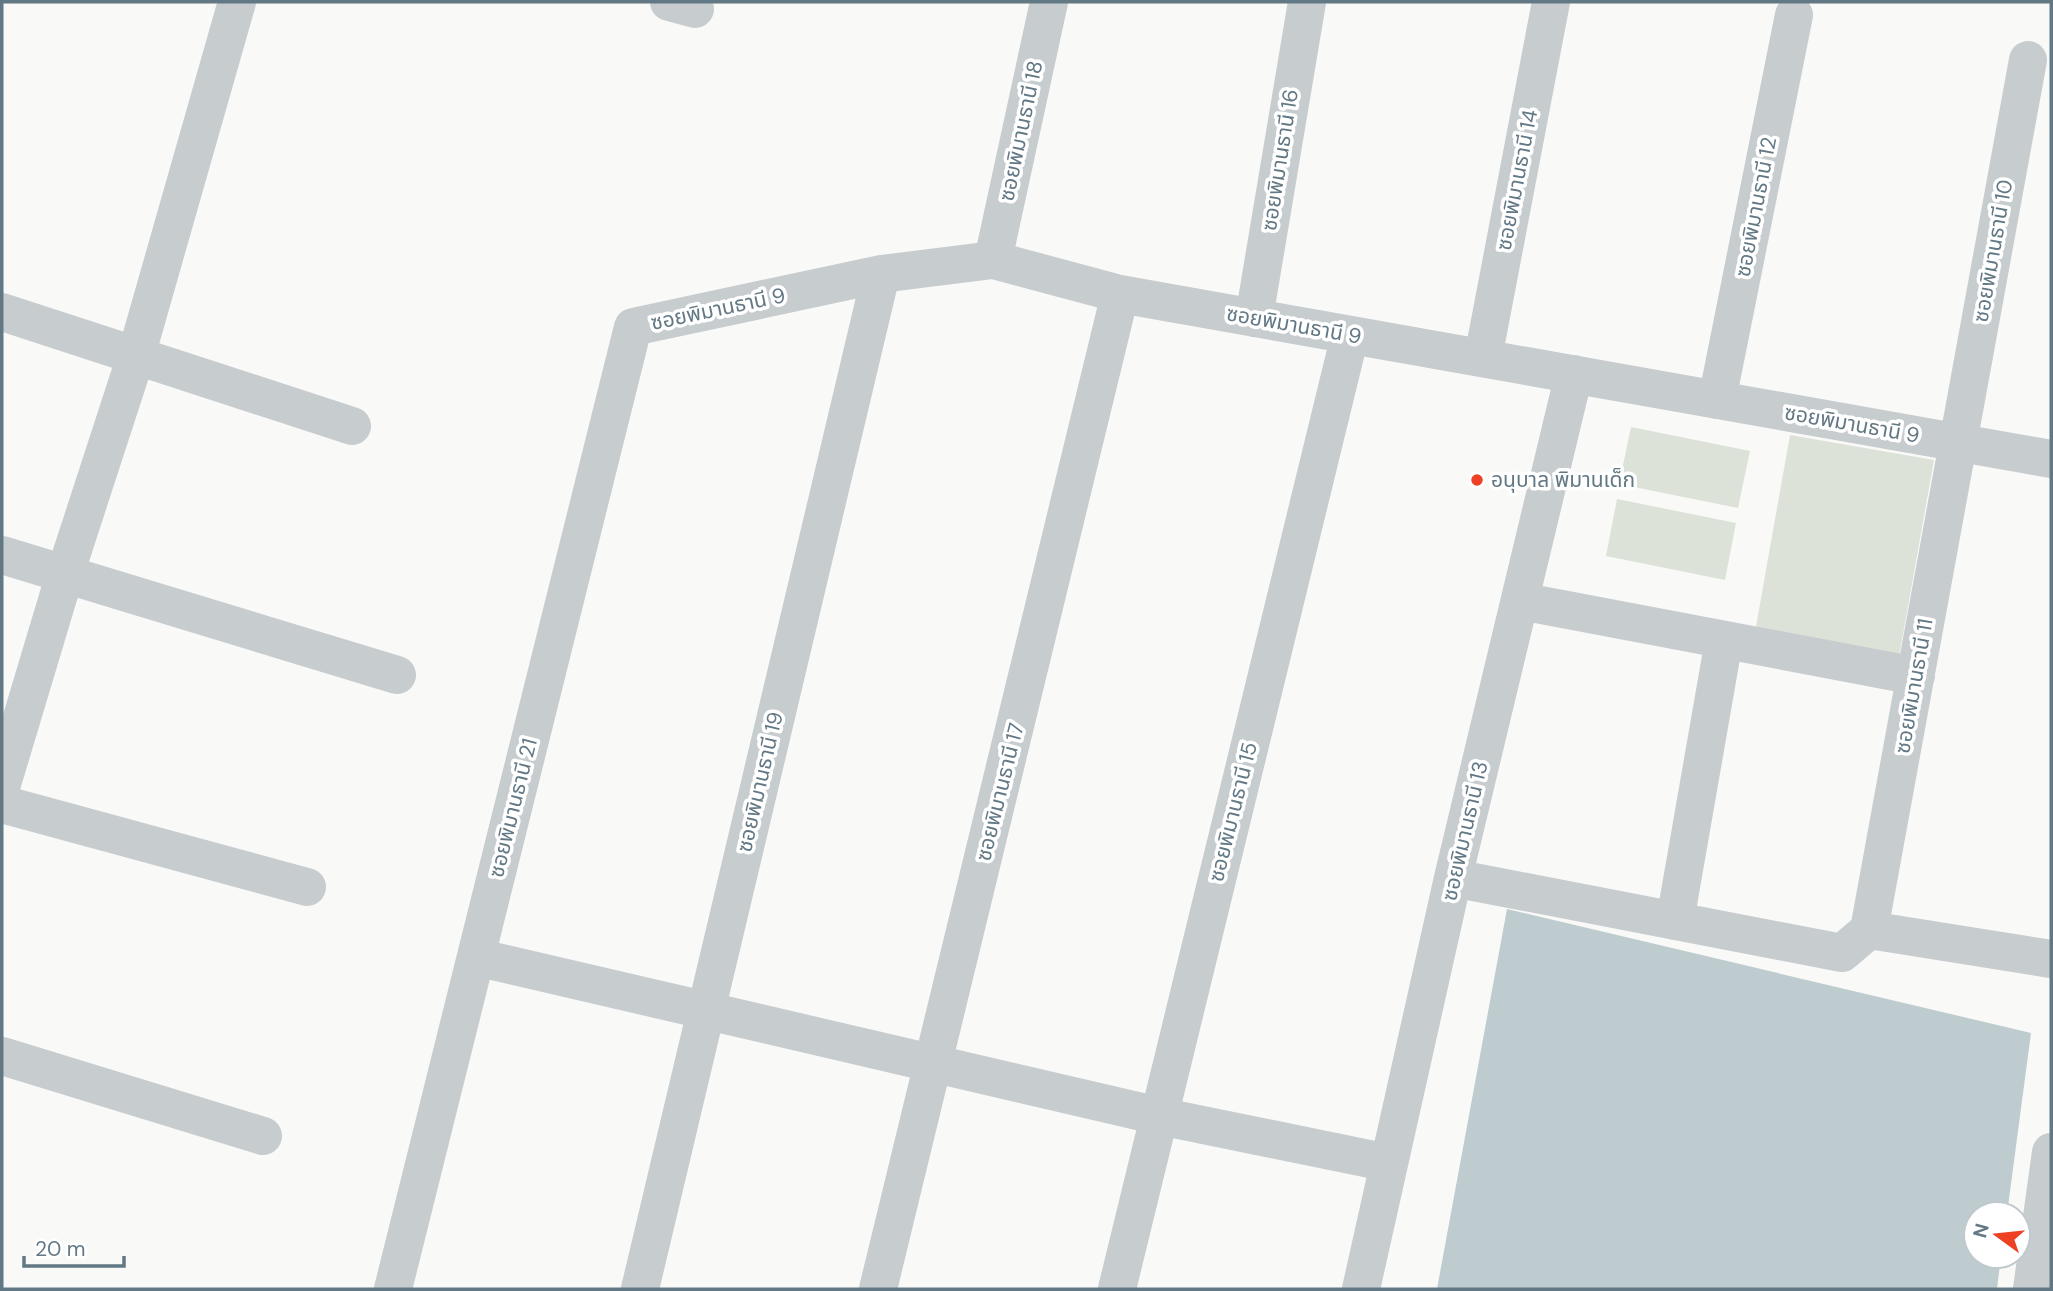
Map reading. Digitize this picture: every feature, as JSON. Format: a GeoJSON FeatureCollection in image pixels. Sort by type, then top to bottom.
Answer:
{"type":"FeatureCollection","features":[{"type":"Feature","properties":{"kind":"street"},"geometry":{"type":"LineString","coordinates":[[2,784],[65,574],[136,356],[237,2]]}},
{"type":"Feature","properties":{"kind":"street","name":"ซอยพิมานธานี 18"},"geometry":{"type":"LineString","coordinates":[[993,260],[1049,2]]}},
{"type":"Feature","properties":{"kind":"street","name":"ซอยพิมานธานี 16"},"geometry":{"type":"LineString","coordinates":[[1254,318],[1307,2]]}},
{"type":"Feature","properties":{"kind":"street","name":"ซอยพิมานธานี 14"},"geometry":{"type":"LineString","coordinates":[[1483,358],[1551,2]]}},
{"type":"Feature","properties":{"kind":"street","name":"ซอยพิมานธานี 12"},"geometry":{"type":"LineString","coordinates":[[1717,400],[1794,15]]}},
{"type":"Feature","properties":{"kind":"street","name":"ซอยพิมานธานี 10"},"geometry":{"type":"LineString","coordinates":[[1958,442],[2028,60]]}},
{"type":"Feature","properties":{"kind":"street","name":"ซอยพิมานธานี 9"},"geometry":{"type":"LineString","coordinates":[[633,327],[881,274],[993,260],[1120,294],[2051,459]]}},
{"type":"Feature","properties":{"kind":"street","name":"ซอยพิมานธานี 19"},"geometry":{"type":"LineString","coordinates":[[640,1289],[881,274]]}},
{"type":"Feature","properties":{"kind":"street","name":"ซอยพิมานธานี 17"},"geometry":{"type":"LineString","coordinates":[[878,1289],[1120,294]]}},
{"type":"Feature","properties":{"kind":"street"},"geometry":{"type":"LineString","coordinates":[[2,312],[352,426]]}},
{"type":"Feature","properties":{"kind":"street","name":"ซอยพิมานธานี 21"},"geometry":{"type":"LineString","coordinates":[[393,1289],[633,327]]}},
{"type":"Feature","properties":{"kind":"street","name":"ซอยพิมานธานี 15"},"geometry":{"type":"LineString","coordinates":[[1117,1289],[1350,335]]}},
{"type":"Feature","properties":{"kind":"street","name":"ซอยพิมานธานี 13"},"geometry":{"type":"LineString","coordinates":[[1361,1289],[1453,878],[1574,374]]}},
{"type":"Feature","properties":{"kind":"street","name":"ซอยพิมานธานี 11"},"geometry":{"type":"LineString","coordinates":[[1869,930],[1958,442]]}},
{"type":"Feature","properties":{"kind":"street"},"geometry":{"type":"LineString","coordinates":[[2,555],[397,675]]}},
{"type":"Feature","properties":{"kind":"street"},"geometry":{"type":"LineString","coordinates":[[1520,601],[1916,676]]}},
{"type":"Feature","properties":{"kind":"street"},"geometry":{"type":"LineString","coordinates":[[1675,921],[1724,640]]}},
{"type":"Feature","properties":{"kind":"street"},"geometry":{"type":"LineString","coordinates":[[2,804],[307,887]]}},
{"type":"Feature","properties":{"kind":"street"},"geometry":{"type":"LineString","coordinates":[[1453,878],[1842,953],[1869,930],[2051,959]]}},
{"type":"Feature","properties":{"kind":"street"},"geometry":{"type":"LineString","coordinates":[[476,957],[1159,1116],[1389,1163]]}},
{"type":"Feature","properties":{"kind":"street"},"geometry":{"type":"LineString","coordinates":[[2,1056],[263,1136]]}},
{"type":"Feature","properties":{"kind":"street"},"geometry":{"type":"LineString","coordinates":[[2032,1289],[2051,1152]]}},
{"type":"Feature","properties":{"kind":"shaded area"},"geometry":{"type":"Polygon","coordinates":[[[1631,427],[1750,451],[1738,508],[1619,484],[1631,427]]]}},
{"type":"Feature","properties":{"kind":"shaded area"},"geometry":{"type":"Polygon","coordinates":[[[1790,435],[1934,460],[1899,657],[1755,632],[1790,435]]]}},
{"type":"Feature","properties":{"kind":"shaded area"},"geometry":{"type":"Polygon","coordinates":[[[1617,499],[1736,523],[1725,580],[1606,556],[1617,499]]]}},
{"type":"Feature","properties":{"kind":"shaded area"},"geometry":{"type":"Polygon","coordinates":[[[1507,909],[2031,1033],[2009,1200],[1962,1200],[1962,1270],[1999,1270],[1997,1289],[1437,1289],[1507,909]]]}},
{"type":"Feature","properties":{"kind":"place","name":"อนุบาล พิมานเด็ก"},"geometry":{"type":"Point","coordinates":[1477,480]}}]}
